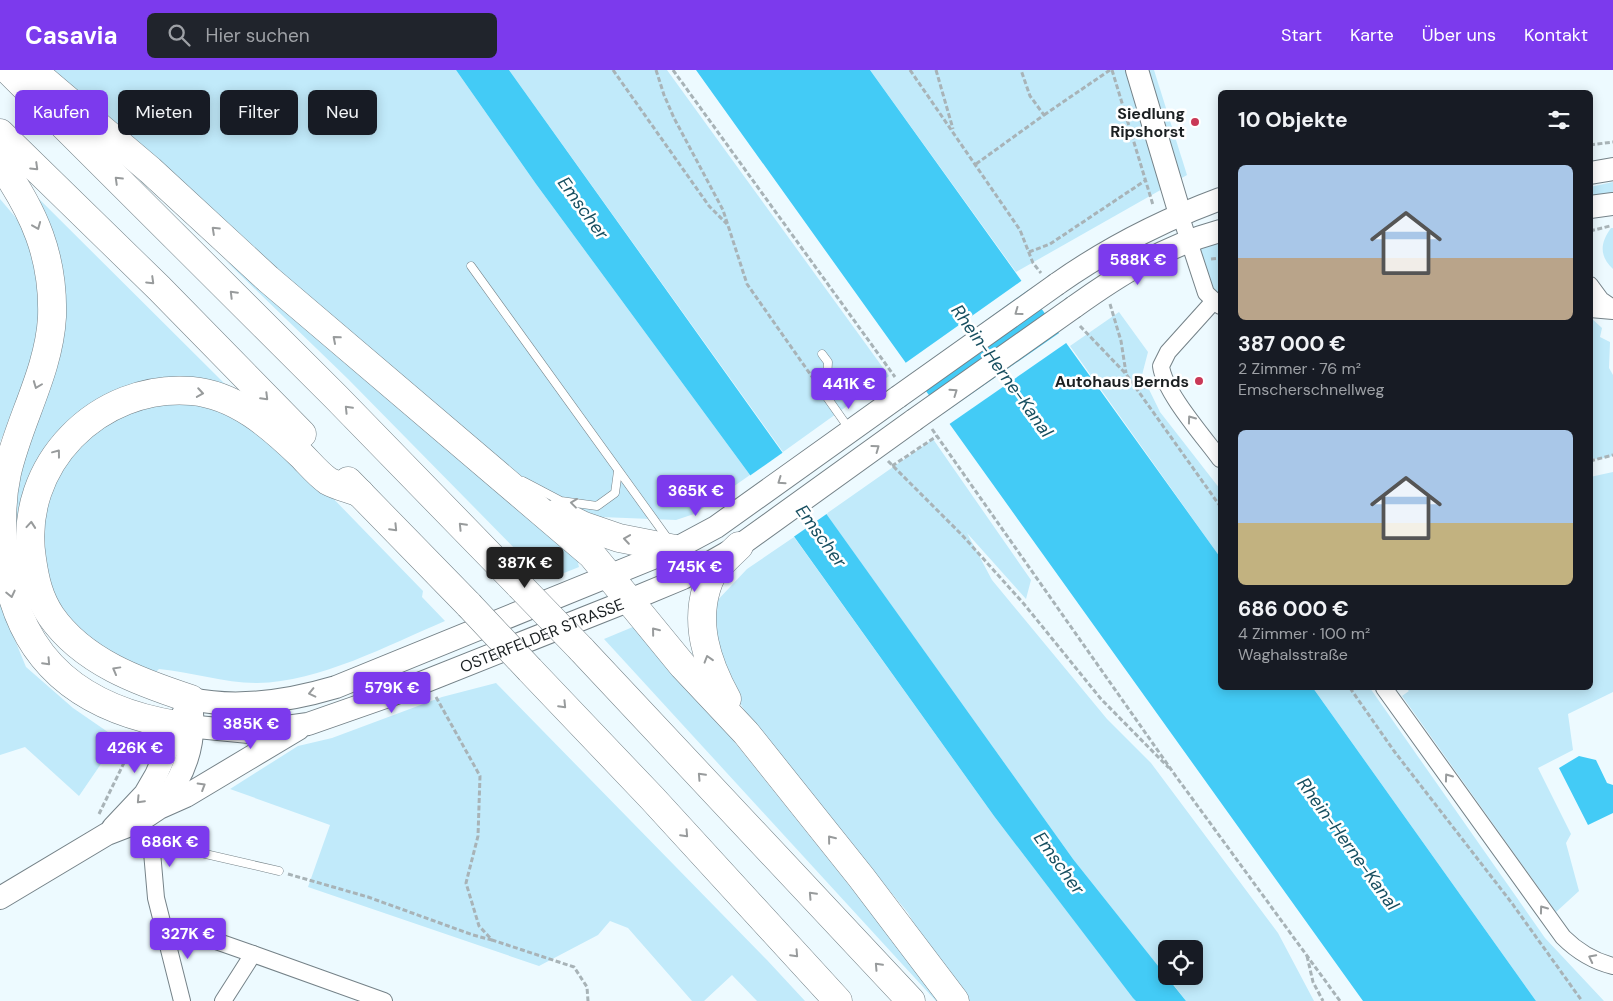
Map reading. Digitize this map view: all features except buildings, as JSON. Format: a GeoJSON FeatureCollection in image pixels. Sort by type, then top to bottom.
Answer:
{"type":"FeatureCollection","features":[{"type":"Feature","properties":{"kind":"highway"},"geometry":{"type":"LineString","coordinates":[[8,70],[302,363],[520,586],[911,1001]]}},
{"type":"Feature","properties":{"kind":"highway"},"geometry":{"type":"LineString","coordinates":[[32,70],[156,176],[268,279],[373,370],[520,487],[592,555],[683,666],[746,733],[862,877],[955,1001]]}},
{"type":"Feature","properties":{"kind":"highway"},"geometry":{"type":"LineString","coordinates":[[0,134],[159,288],[469,605],[652,798],[838,1001]]}},
{"type":"Feature","properties":{"kind":"highway"},"geometry":{"type":"LineString","coordinates":[[0,163],[26,201],[42,237],[51,281],[52,299],[50,333],[44,364],[13,451],[3,495],[2,542],[13,605],[31,641],[43,658],[79,690],[130,715],[185,727]]}},
{"type":"Feature","properties":{"kind":"highway"},"geometry":{"type":"LineString","coordinates":[[191,699],[128,676],[102,662],[67,634],[46,607],[35,580],[30,531],[32,513],[40,485],[59,450],[92,418],[118,403],[154,393],[192,391],[221,398],[248,411],[280,435],[328,481],[360,493]]}},
{"type":"Feature","properties":{"kind":"highway"},"geometry":{"type":"LineString","coordinates":[[520,487],[584,526],[619,538],[675,549]]}},
{"type":"Feature","properties":{"kind":"highway"},"geometry":{"type":"LineString","coordinates":[[744,542],[709,580],[702,629],[706,654],[712,672],[746,733]]}},
{"type":"Feature","properties":{"kind":"main road"},"geometry":{"type":"LineString","coordinates":[[1137,70],[1180,214]]}},
{"type":"Feature","properties":{"kind":"main road"},"geometry":{"type":"LineString","coordinates":[[1593,172],[1613,169]]}},
{"type":"Feature","properties":{"kind":"main road","name":"OSTERFELDER STRASSE"},"geometry":{"type":"LineString","coordinates":[[107,834],[145,794],[185,727],[191,699],[208,702],[257,703],[325,690],[675,549],[705,534],[851,431],[899,391],[1117,245],[1180,214],[1218,200]]}},
{"type":"Feature","properties":{"kind":"main road"},"geometry":{"type":"LineString","coordinates":[[1593,207],[1613,204]]}},
{"type":"Feature","properties":{"kind":"main road","name":"OSTERFELDER STRASSE"},"geometry":{"type":"LineString","coordinates":[[0,898],[107,834],[138,822],[158,808],[186,796],[308,724],[391,695],[683,578],[744,542],[877,447],[920,420],[1130,268],[1191,252],[1218,232]]}},
{"type":"Feature","properties":{"kind":"main road","name":"OSTERFELDER STRASSE"},"geometry":{"type":"LineString","coordinates":[[185,727],[249,732],[308,724]]}},
{"type":"Feature","properties":{"kind":"main road","name":"OSTERFELDER STRASSE"},"geometry":{"type":"LineString","coordinates":[[158,808],[174,789],[184,768],[192,742],[185,727]]}},
{"type":"Feature","properties":{"kind":"street"},"geometry":{"type":"LineString","coordinates":[[1180,214],[1206,293],[1217,304],[1168,352],[1161,366],[1165,379],[1174,394],[1218,456]]}},
{"type":"Feature","properties":{"kind":"street"},"geometry":{"type":"LineString","coordinates":[[1593,289],[1602,300],[1613,309]]}},
{"type":"Feature","properties":{"kind":"street"},"geometry":{"type":"LineString","coordinates":[[1593,309],[1613,309]]}},
{"type":"Feature","properties":{"kind":"street"},"geometry":{"type":"LineString","coordinates":[[1385,690],[1553,924],[1573,947],[1598,962],[1613,966]]}},
{"type":"Feature","properties":{"kind":"street"},"geometry":{"type":"LineString","coordinates":[[138,822],[152,852],[156,898],[162,928],[182,1001]]}},
{"type":"Feature","properties":{"kind":"street"},"geometry":{"type":"LineString","coordinates":[[162,928],[176,927],[384,1001]]}},
{"type":"Feature","properties":{"kind":"street"},"geometry":{"type":"LineString","coordinates":[[223,1001],[253,954]]}},
{"type":"Feature","properties":{"kind":"lane"},"geometry":{"type":"LineString","coordinates":[[471,266],[675,549]]}},
{"type":"Feature","properties":{"kind":"lane"},"geometry":{"type":"LineString","coordinates":[[822,354],[828,362],[826,396],[851,431]]}},
{"type":"Feature","properties":{"kind":"lane"},"geometry":{"type":"LineString","coordinates":[[373,370],[442,416]]}},
{"type":"Feature","properties":{"kind":"lane"},"geometry":{"type":"LineString","coordinates":[[520,487],[561,501],[597,506],[615,492],[618,471]]}},
{"type":"Feature","properties":{"kind":"lane"},"geometry":{"type":"LineString","coordinates":[[152,852],[175,847],[279,871]]}},
{"type":"Feature","properties":{"kind":"path"},"geometry":{"type":"LineString","coordinates":[[613,70],[709,206],[729,225]]}},
{"type":"Feature","properties":{"kind":"path"},"geometry":{"type":"LineString","coordinates":[[656,70],[667,103],[715,193],[729,225],[747,284],[826,396]]}},
{"type":"Feature","properties":{"kind":"path"},"geometry":{"type":"LineString","coordinates":[[673,70],[899,391]]}},
{"type":"Feature","properties":{"kind":"path"},"geometry":{"type":"LineString","coordinates":[[910,70],[1020,230],[1033,263]]}},
{"type":"Feature","properties":{"kind":"path"},"geometry":{"type":"LineString","coordinates":[[936,70],[954,132]]}},
{"type":"Feature","properties":{"kind":"path"},"geometry":{"type":"LineString","coordinates":[[1021,70],[1030,96],[1044,115]]}},
{"type":"Feature","properties":{"kind":"path"},"geometry":{"type":"LineString","coordinates":[[976,164],[1111,70],[1153,205]]}},
{"type":"Feature","properties":{"kind":"path"},"geometry":{"type":"LineString","coordinates":[[1593,145],[1613,142]]}},
{"type":"Feature","properties":{"kind":"path"},"geometry":{"type":"LineString","coordinates":[[1029,252],[1050,244],[1146,180]]}},
{"type":"Feature","properties":{"kind":"path"},"geometry":{"type":"LineString","coordinates":[[1593,230],[1608,226]]}},
{"type":"Feature","properties":{"kind":"path"},"geometry":{"type":"LineString","coordinates":[[1191,252],[1218,258]]}},
{"type":"Feature","properties":{"kind":"path"},"geometry":{"type":"LineString","coordinates":[[1104,307],[1118,299]]}},
{"type":"Feature","properties":{"kind":"path"},"geometry":{"type":"LineString","coordinates":[[1110,303],[1121,341],[1126,374]]}},
{"type":"Feature","properties":{"kind":"path"},"geometry":{"type":"LineString","coordinates":[[1087,336],[1126,374],[1218,503]]}},
{"type":"Feature","properties":{"kind":"path"},"geometry":{"type":"LineString","coordinates":[[920,420],[937,436],[1175,774],[1340,1001]]}},
{"type":"Feature","properties":{"kind":"path"},"geometry":{"type":"LineString","coordinates":[[892,466],[937,436]]}},
{"type":"Feature","properties":{"kind":"path"},"geometry":{"type":"LineString","coordinates":[[877,447],[892,466],[962,535],[1024,604],[1101,699],[1175,774]]}},
{"type":"Feature","properties":{"kind":"path"},"geometry":{"type":"LineString","coordinates":[[1593,460],[1613,455]]}},
{"type":"Feature","properties":{"kind":"path"},"geometry":{"type":"LineString","coordinates":[[432,690],[480,776],[478,836],[466,883],[479,926],[492,940]]}},
{"type":"Feature","properties":{"kind":"path"},"geometry":{"type":"LineString","coordinates":[[1351,690],[1394,751],[1511,902],[1582,1001]]}},
{"type":"Feature","properties":{"kind":"path"},"geometry":{"type":"LineString","coordinates":[[279,871],[368,897],[472,935],[574,967],[587,987],[588,1001]]}},
{"type":"Feature","properties":{"kind":"path"},"geometry":{"type":"LineString","coordinates":[[1306,953],[1313,982],[1323,1001]]}},
{"type":"Feature","properties":{"kind":"shaded area"},"geometry":{"type":"Polygon","coordinates":[[[48,70],[456,70],[536,184],[750,475],[694,514],[676,520],[576,516],[550,500],[510,468],[123,135],[210,135],[210,90],[118,90],[118,131],[108,122],[108,90],[71,90],[48,70]]]}},
{"type":"Feature","properties":{"kind":"shaded area"},"geometry":{"type":"Polygon","coordinates":[[[509,70],[667,70],[889,376],[783,452],[509,70]]]}},
{"type":"Feature","properties":{"kind":"shaded area"},"geometry":{"type":"Polygon","coordinates":[[[870,70],[1154,70],[1187,175],[1016,272],[870,70]]]}},
{"type":"Feature","properties":{"kind":"shaded area"},"geometry":{"type":"Polygon","coordinates":[[[1613,182],[1613,196],[1593,199],[1593,186],[1613,182]]]}},
{"type":"Feature","properties":{"kind":"shaded area"},"geometry":{"type":"Polygon","coordinates":[[[27,187],[233,392],[84,409],[52,437],[30,472],[18,516],[18,570],[10,518],[20,460],[63,341],[58,287],[27,187]]]}},
{"type":"Feature","properties":{"kind":"shaded area"},"geometry":{"type":"Polygon","coordinates":[[[0,199],[22,225],[37,259],[42,320],[21,393],[0,442],[0,199]]]}},
{"type":"Feature","properties":{"kind":"shaded area"},"geometry":{"type":"Polygon","coordinates":[[[1611,228],[1613,228],[1613,269],[1603,254],[1603,244],[1611,228]]]}},
{"type":"Feature","properties":{"kind":"shaded area"},"geometry":{"type":"Polygon","coordinates":[[[1218,234],[1218,301],[1190,243],[1218,234]]]}},
{"type":"Feature","properties":{"kind":"shaded area"},"geometry":{"type":"Polygon","coordinates":[[[225,260],[362,369],[584,559],[578,563],[579,567],[549,579],[529,563],[348,379],[225,260]]]}},
{"type":"Feature","properties":{"kind":"shaded area"},"geometry":{"type":"Polygon","coordinates":[[[1119,312],[1148,352],[1142,375],[1160,412],[1218,486],[1218,554],[1070,346],[1119,312]]]}},
{"type":"Feature","properties":{"kind":"shaded area"},"geometry":{"type":"Polygon","coordinates":[[[1593,320],[1602,328],[1600,337],[1610,342],[1609,368],[1613,375],[1613,456],[1593,458],[1593,320]]]}},
{"type":"Feature","properties":{"kind":"shaded area"},"geometry":{"type":"Polygon","coordinates":[[[161,401],[200,403],[233,413],[293,457],[423,591],[422,597],[445,621],[353,661],[329,669],[281,681],[257,683],[245,683],[159,669],[151,677],[77,632],[52,601],[39,539],[54,475],[99,425],[161,401]]]}},
{"type":"Feature","properties":{"kind":"shaded area"},"geometry":{"type":"Polygon","coordinates":[[[933,439],[1031,580],[1026,599],[967,533],[992,580],[1107,719],[1151,763],[1278,933],[1314,1001],[1186,1001],[1174,985],[1203,985],[1203,940],[1158,940],[1158,966],[1073,859],[826,514],[933,439]]]}},
{"type":"Feature","properties":{"kind":"shaded area"},"geometry":{"type":"Polygon","coordinates":[[[1613,472],[1613,692],[1568,714],[1573,750],[1538,768],[1571,834],[1566,843],[1579,891],[1556,912],[1402,696],[1408,690],[1593,690],[1593,476],[1613,472]]]}},
{"type":"Feature","properties":{"kind":"shaded area"},"geometry":{"type":"Polygon","coordinates":[[[794,537],[994,816],[1136,1001],[966,1001],[939,967],[908,913],[756,728],[725,680],[711,639],[713,605],[747,569],[794,537]]]}},
{"type":"Feature","properties":{"kind":"shaded area"},"geometry":{"type":"Polygon","coordinates":[[[0,586],[5,616],[26,667],[73,708],[118,739],[79,796],[25,747],[0,755],[0,586]]]}},
{"type":"Feature","properties":{"kind":"shaded area"},"geometry":{"type":"Polygon","coordinates":[[[640,624],[942,1001],[936,1001],[604,639],[640,624]]]}},
{"type":"Feature","properties":{"kind":"shaded area"},"geometry":{"type":"Polygon","coordinates":[[[496,683],[805,1001],[757,1001],[732,975],[704,1001],[692,1001],[628,928],[610,921],[598,935],[539,966],[308,887],[330,825],[230,789],[298,746],[332,738],[442,697],[496,683]]]}},
{"type":"Feature","properties":{"kind":"shaded area"},"geometry":{"type":"Polygon","coordinates":[[[1314,690],[1371,690],[1545,938],[1604,1001],[1536,1001],[1314,690]]]}},
{"type":"Feature","properties":{"kind":"water","name":"Emscher"},"geometry":{"type":"Polygon","coordinates":[[[456,70],[509,70],[1073,859],[1158,966],[1158,985],[1173,985],[1186,1001],[1136,1001],[1133,998],[994,816],[750,475],[536,184],[456,70]]]}},
{"type":"Feature","properties":{"kind":"water","name":"Rhein-Herne-Kanal"},"geometry":{"type":"Polygon","coordinates":[[[696,70],[870,70],[1218,554],[1218,690],[1314,690],[1536,1001],[1363,1001],[696,70]]]}},
{"type":"Feature","properties":{"kind":"water"},"geometry":{"type":"Polygon","coordinates":[[[1579,756],[1596,760],[1607,783],[1613,785],[1613,813],[1588,825],[1559,768],[1579,756]]]}},
{"type":"Feature","properties":{"kind":"pier"},"geometry":{"type":"Polygon","coordinates":[[[1024,279],[1031,288],[911,374],[904,364],[1024,279]]]}},
{"type":"Feature","properties":{"kind":"pier"},"geometry":{"type":"Polygon","coordinates":[[[1062,331],[1069,341],[948,425],[941,415],[1062,331]]]}},
{"type":"Feature","properties":{"kind":"pier"},"geometry":{"type":"Polygon","coordinates":[[[785,451],[828,513],[792,538],[748,477],[785,451]]]}},
{"type":"Feature","properties":{"kind":"place","name":"Siedlung Ripshorst"},"geometry":{"type":"Point","coordinates":[1195,122]}},
{"type":"Feature","properties":{"kind":"place","name":"Autohaus Bernds"},"geometry":{"type":"Point","coordinates":[1199,381]}}]}
